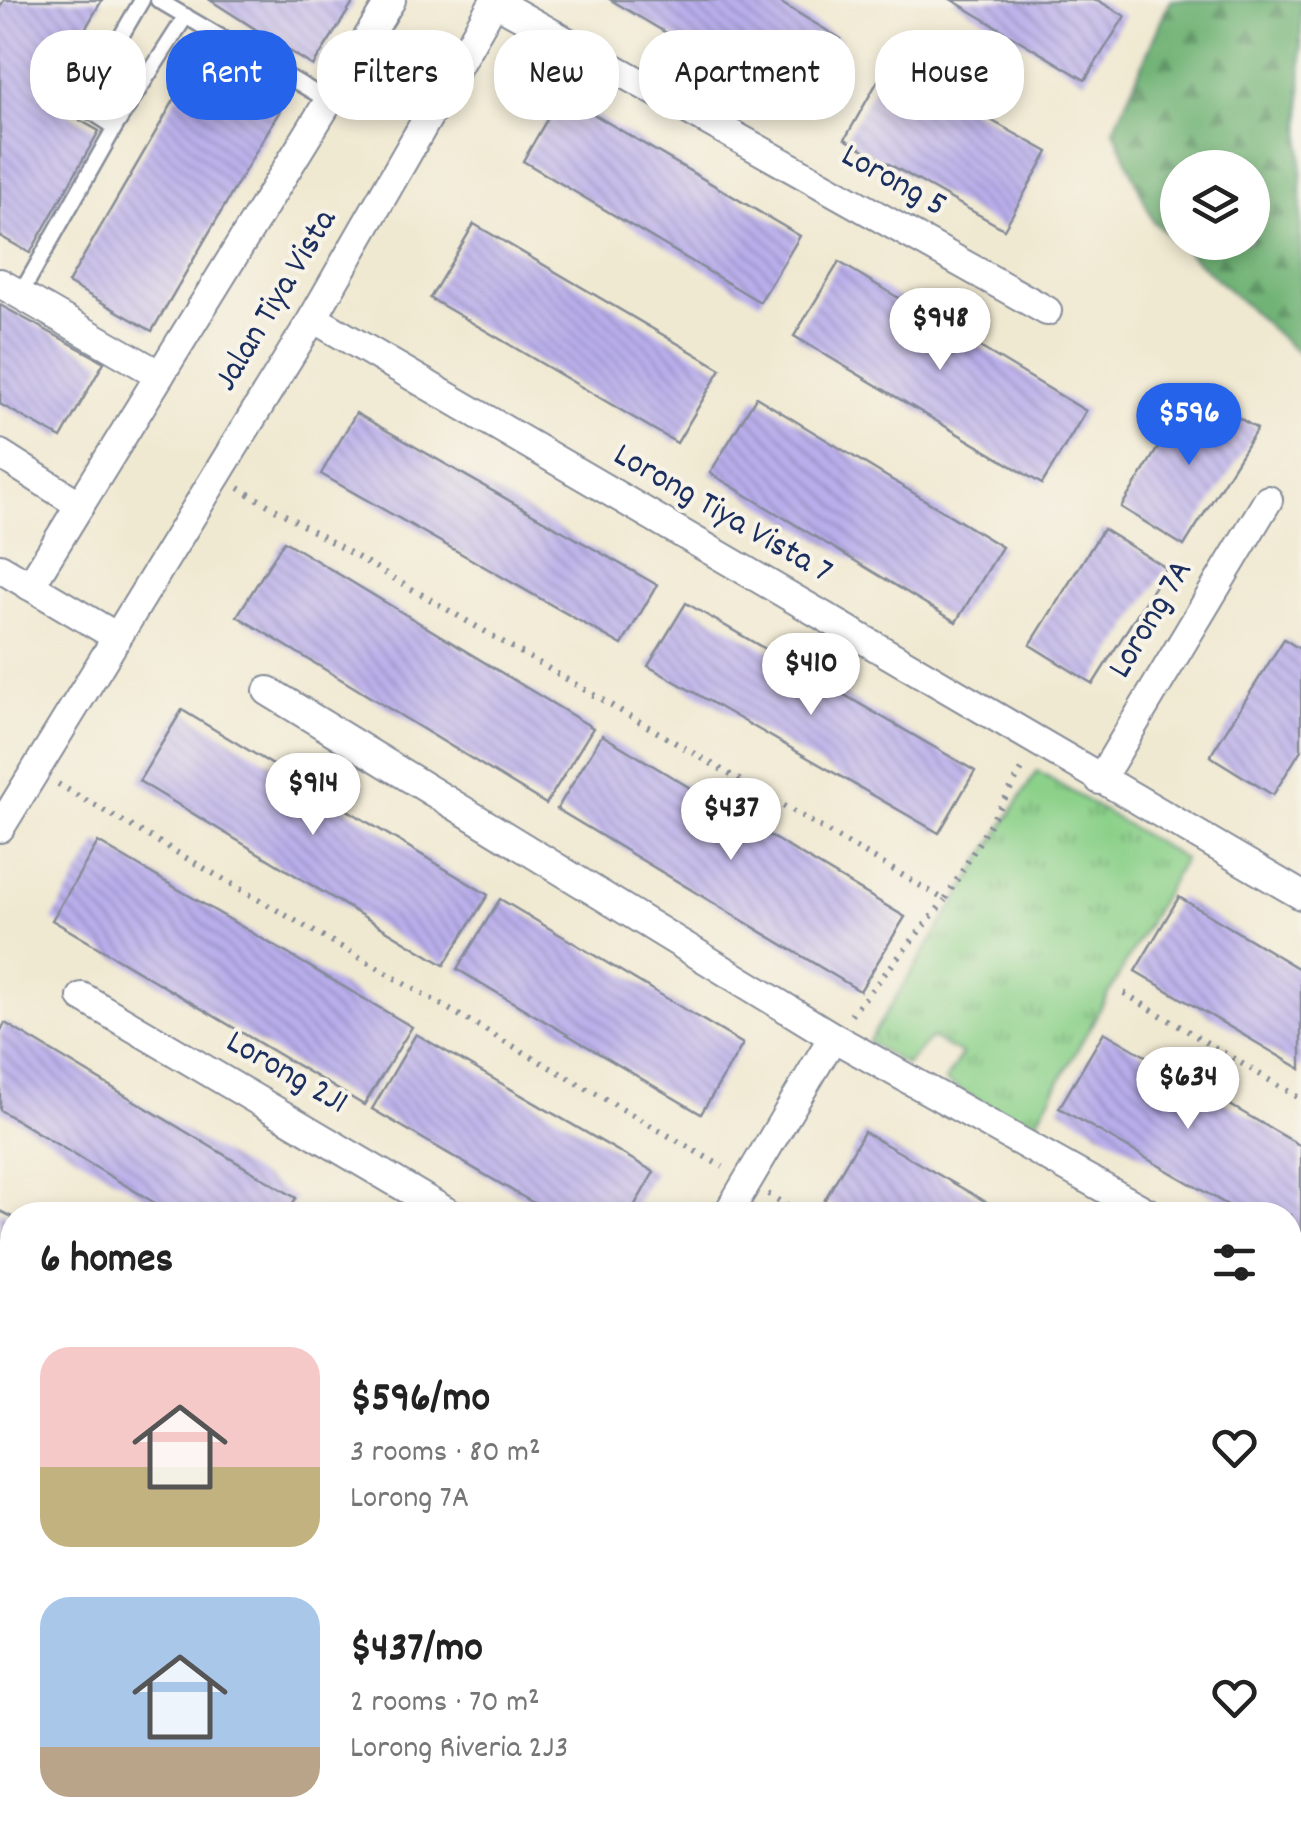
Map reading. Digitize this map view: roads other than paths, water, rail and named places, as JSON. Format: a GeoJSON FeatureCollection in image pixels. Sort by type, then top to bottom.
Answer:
{"type":"FeatureCollection","features":[{"type":"Feature","properties":{"kind":"street"},"geometry":{"type":"LineString","coordinates":[[373,30],[391,0]]}},
{"type":"Feature","properties":{"kind":"street","name":"Lorong 5"},"geometry":{"type":"LineString","coordinates":[[495,1],[1047,311]]}},
{"type":"Feature","properties":{"kind":"street","name":"Jalan Tiya Vista"},"geometry":{"type":"LineString","coordinates":[[0,828],[312,318],[495,1]]}},
{"type":"Feature","properties":{"kind":"street"},"geometry":{"type":"LineString","coordinates":[[30,586],[318,120]]}},
{"type":"Feature","properties":{"kind":"street"},"geometry":{"type":"LineString","coordinates":[[10,289],[160,375]]}},
{"type":"Feature","properties":{"kind":"street","name":"Lorong Tiya Vista 7"},"geometry":{"type":"LineString","coordinates":[[312,318],[1301,895]]}},
{"type":"Feature","properties":{"kind":"street"},"geometry":{"type":"LineString","coordinates":[[0,454],[80,505]]}},
{"type":"Feature","properties":{"kind":"street","name":"Lorong 7A"},"geometry":{"type":"LineString","coordinates":[[1100,780],[1268,500]]}},
{"type":"Feature","properties":{"kind":"street"},"geometry":{"type":"LineString","coordinates":[[0,568],[118,637]]}},
{"type":"Feature","properties":{"kind":"street"},"geometry":{"type":"LineString","coordinates":[[268,691],[833,1037],[1129,1202]]}},
{"type":"Feature","properties":{"kind":"street","name":"Lorong 2J1"},"geometry":{"type":"LineString","coordinates":[[82,997],[430,1202]]}},
{"type":"Feature","properties":{"kind":"street"},"geometry":{"type":"LineString","coordinates":[[735,1202],[833,1037]]}},
{"type":"Feature","properties":{"kind":"lane"},"geometry":{"type":"LineString","coordinates":[[116,127],[80,106],[142,0]]}},
{"type":"Feature","properties":{"kind":"lane"},"geometry":{"type":"LineString","coordinates":[[158,0],[317,95]]}},
{"type":"Feature","properties":{"kind":"lane"},"geometry":{"type":"LineString","coordinates":[[10,289],[186,16]]}}]}
